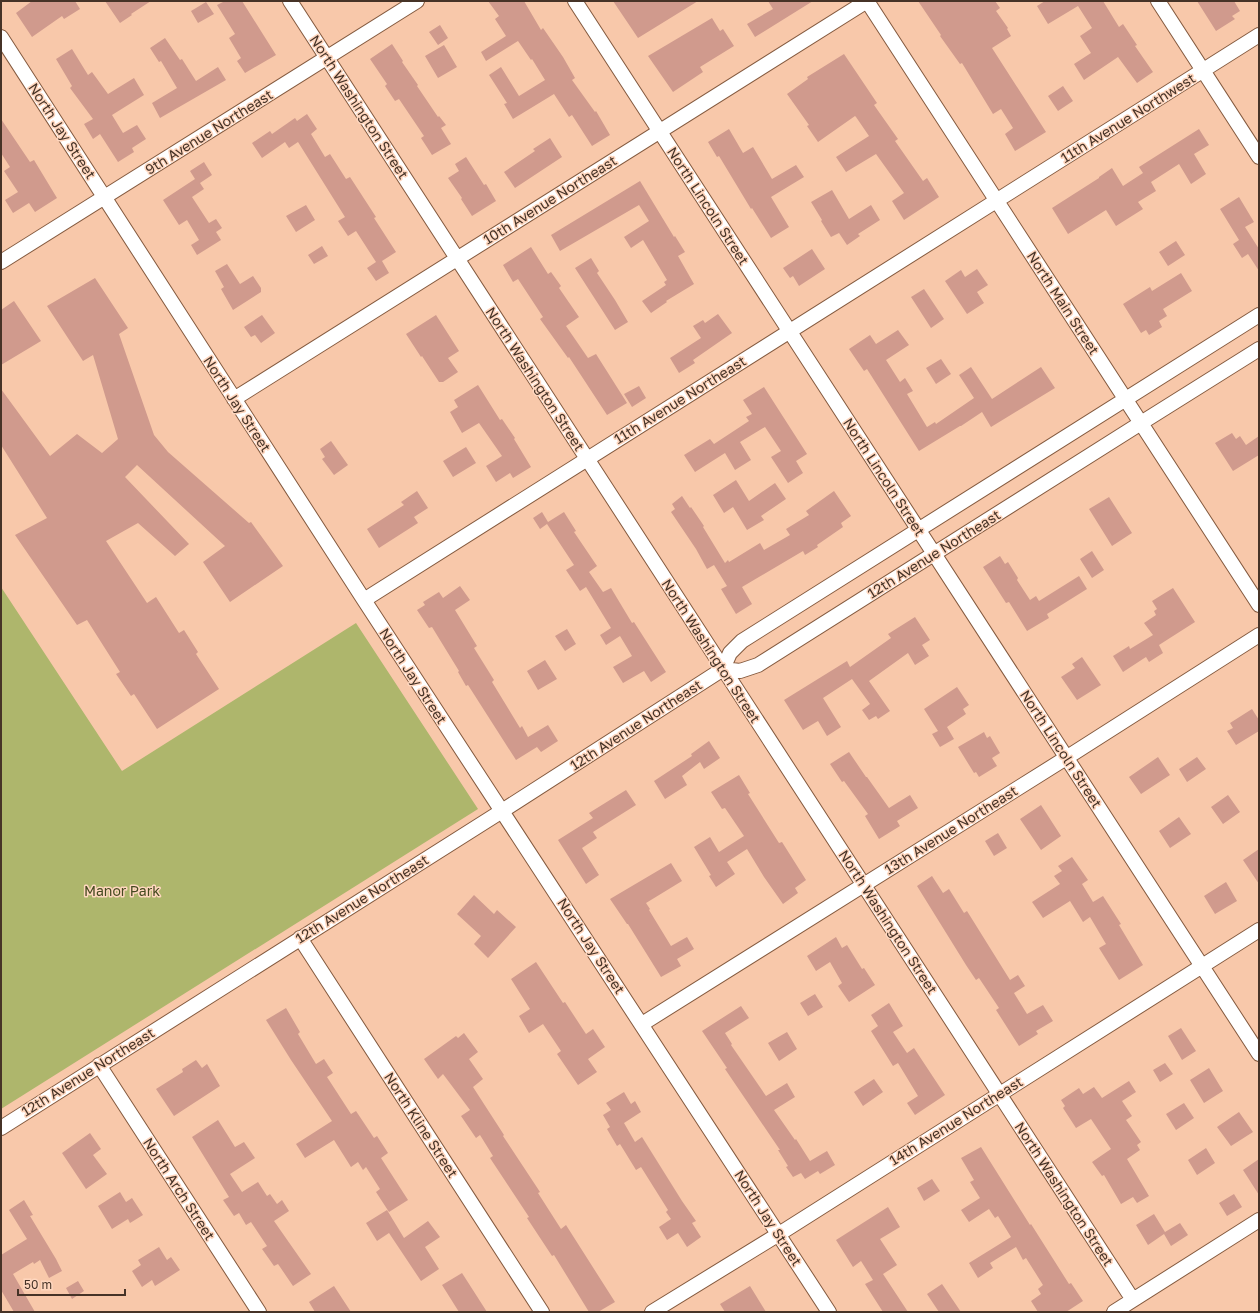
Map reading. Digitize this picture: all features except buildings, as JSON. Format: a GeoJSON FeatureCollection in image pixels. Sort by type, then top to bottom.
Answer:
{"type":"FeatureCollection","features":[{"type":"Feature","properties":{"kind":"street","name":"North Washington Street"},"geometry":{"type":"LineString","coordinates":[[290,1],[1133,1300]]}},
{"type":"Feature","properties":{"kind":"street","name":"9th Avenue Northeast"},"geometry":{"type":"LineString","coordinates":[[1,262],[417,1]]}},
{"type":"Feature","properties":{"kind":"street","name":"North Lincoln Street"},"geometry":{"type":"LineString","coordinates":[[575,1],[1259,1054]]}},
{"type":"Feature","properties":{"kind":"street","name":"10th Avenue Northeast"},"geometry":{"type":"LineString","coordinates":[[234,399],[867,1]]}},
{"type":"Feature","properties":{"kind":"street","name":"North Main Street"},"geometry":{"type":"LineString","coordinates":[[867,1],[1259,605]]}},
{"type":"Feature","properties":{"kind":"street"},"geometry":{"type":"LineString","coordinates":[[1158,1],[1259,157]]}},
{"type":"Feature","properties":{"kind":"street","name":"11th Avenue Northwest"},"geometry":{"type":"LineString","coordinates":[[996,201],[1259,35]]}},
{"type":"Feature","properties":{"kind":"street","name":"North Jay Street"},"geometry":{"type":"LineString","coordinates":[[1,37],[364,600],[829,1312]]}},
{"type":"Feature","properties":{"kind":"street","name":"11th Avenue Northeast"},"geometry":{"type":"LineString","coordinates":[[364,600],[996,201]]}},
{"type":"Feature","properties":{"kind":"street","name":"12th Avenue Northeast"},"geometry":{"type":"LineString","coordinates":[[1,1128],[723,670],[730,653],[742,642],[1259,316]]}},
{"type":"Feature","properties":{"kind":"street","name":"12th Avenue Northeast"},"geometry":{"type":"LineString","coordinates":[[723,670],[740,671],[758,665],[1259,349]]}},
{"type":"Feature","properties":{"kind":"street","name":"13th Avenue Northeast"},"geometry":{"type":"LineString","coordinates":[[642,1024],[1259,635]]}},
{"type":"Feature","properties":{"kind":"street","name":"14th Avenue Northeast"},"geometry":{"type":"LineString","coordinates":[[652,1312],[1259,930]]}},
{"type":"Feature","properties":{"kind":"street","name":"North Kline Street"},"geometry":{"type":"LineString","coordinates":[[300,938],[542,1312]]}},
{"type":"Feature","properties":{"kind":"street","name":"North Arch Street"},"geometry":{"type":"LineString","coordinates":[[100,1065],[259,1312]]}},
{"type":"Feature","properties":{"kind":"street"},"geometry":{"type":"LineString","coordinates":[[1114,1312],[1259,1220]]}},
{"type":"Feature","properties":{"kind":"green space","name":"Manor Park"},"geometry":{"type":"Polygon","coordinates":[[[1,587],[122,771],[356,623],[478,809],[1,1109],[1,587]]]}}]}
